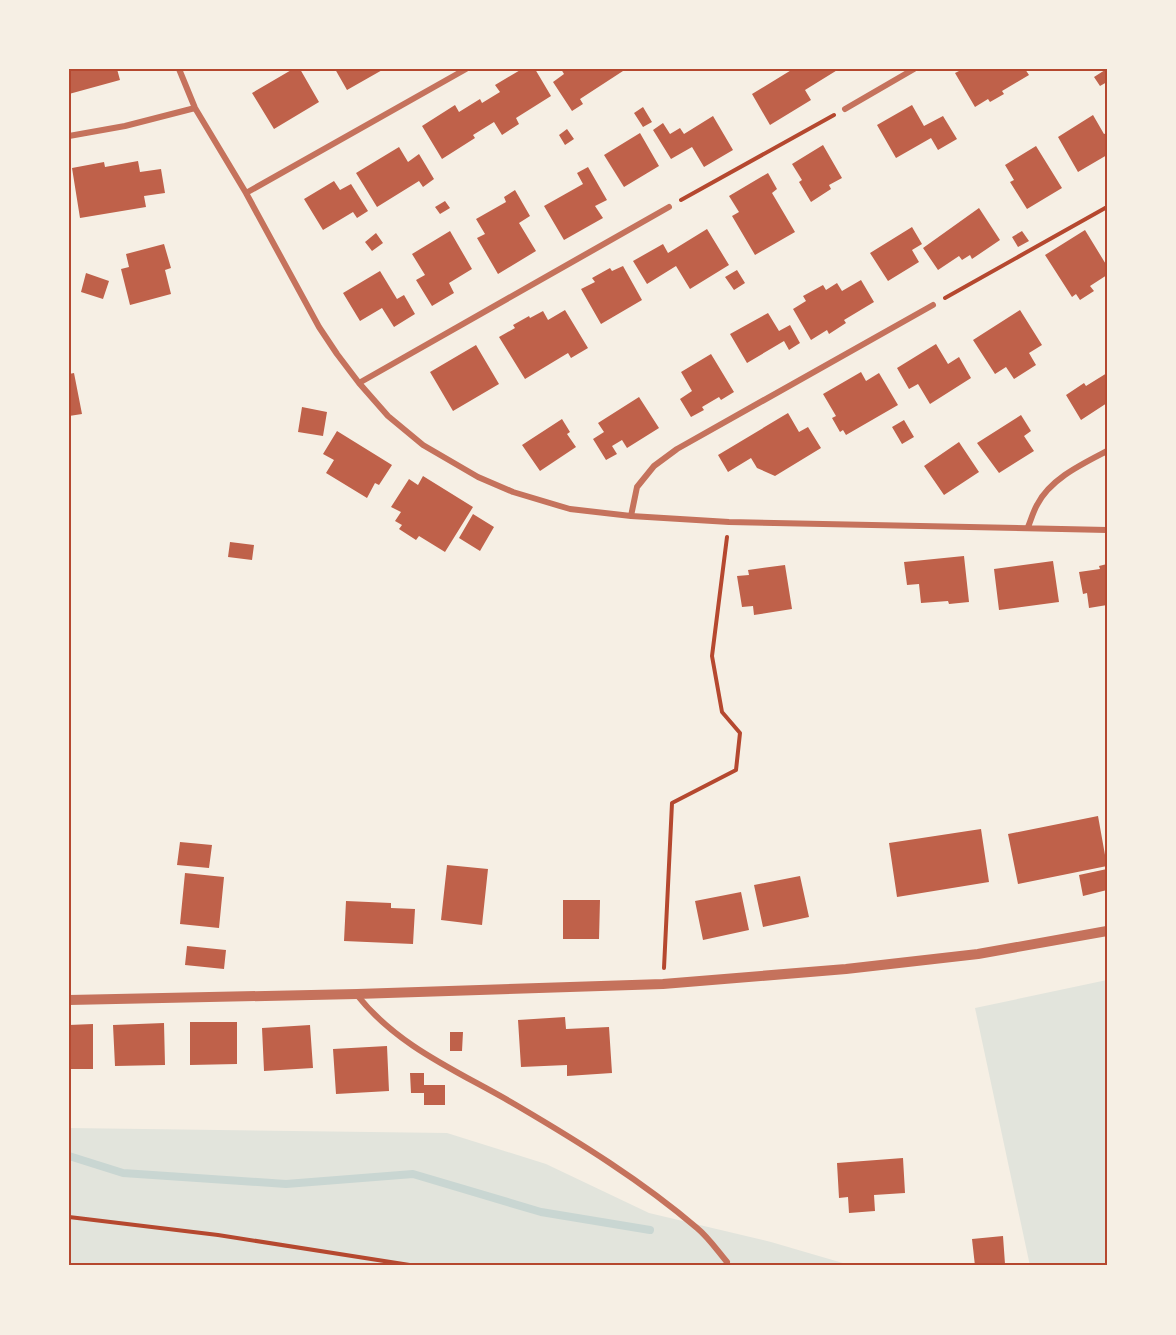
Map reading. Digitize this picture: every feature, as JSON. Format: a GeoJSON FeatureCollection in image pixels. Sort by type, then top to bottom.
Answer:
{"type":"FeatureCollection","features":[{"type":"Feature","properties":{"kind":"street"},"geometry":{"type":"LineString","coordinates":[[179,69],[195,108],[246,193],[319,327],[359,383],[388,416],[423,445],[478,477],[513,492],[570,509],[631,516],[729,522],[1107,530]]}},
{"type":"Feature","properties":{"kind":"street"},"geometry":{"type":"LineString","coordinates":[[246,193],[466,69]]}},
{"type":"Feature","properties":{"kind":"street"},"geometry":{"type":"LineString","coordinates":[[846,109],[914,69]]}},
{"type":"Feature","properties":{"kind":"street"},"geometry":{"type":"LineString","coordinates":[[69,135],[125,126],[195,108]]}},
{"type":"Feature","properties":{"kind":"street"},"geometry":{"type":"LineString","coordinates":[[359,383],[669,207]]}},
{"type":"Feature","properties":{"kind":"street"},"geometry":{"type":"LineString","coordinates":[[631,516],[637,487],[654,466],[677,449],[933,305]]}},
{"type":"Feature","properties":{"kind":"street"},"geometry":{"type":"LineString","coordinates":[[1029,527],[1037,504],[1048,490],[1062,477],[1107,451]]}},
{"type":"Feature","properties":{"kind":"street"},"geometry":{"type":"LineString","coordinates":[[69,1000],[663,984],[846,969],[978,954],[1107,931]]}},
{"type":"Feature","properties":{"kind":"street"},"geometry":{"type":"LineString","coordinates":[[357,994],[370,1011],[389,1029],[413,1047],[517,1105],[630,1176],[698,1229],[727,1262]]}},
{"type":"Feature","properties":{"kind":"path"},"geometry":{"type":"LineString","coordinates":[[669,207],[846,109]]}},
{"type":"Feature","properties":{"kind":"path"},"geometry":{"type":"LineString","coordinates":[[933,305],[1107,207]]}},
{"type":"Feature","properties":{"kind":"path"},"geometry":{"type":"LineString","coordinates":[[663,984],[672,803],[736,770],[740,733],[722,712],[712,656],[729,522]]}},
{"type":"Feature","properties":{"kind":"path"},"geometry":{"type":"LineString","coordinates":[[69,1217],[218,1235],[416,1266]]}},
{"type":"Feature","properties":{"kind":"shaded area"},"geometry":{"type":"Polygon","coordinates":[[[1107,980],[1107,1266],[1030,1266],[975,1008],[1107,980]]]}},
{"type":"Feature","properties":{"kind":"shaded area"},"geometry":{"type":"Polygon","coordinates":[[[69,1128],[447,1133],[546,1164],[649,1213],[771,1242],[853,1266],[69,1266],[69,1128]]]}},
{"type":"Feature","properties":{"kind":"building"},"geometry":{"type":"Polygon","coordinates":[[[69,69],[117,69],[120,80],[69,94],[69,69]]]}},
{"type":"Feature","properties":{"kind":"building"},"geometry":{"type":"Polygon","coordinates":[[[293,69],[300,69],[319,102],[274,129],[252,93],[293,69]]]}},
{"type":"Feature","properties":{"kind":"building"},"geometry":{"type":"Polygon","coordinates":[[[335,69],[384,69],[347,90],[335,69]]]}},
{"type":"Feature","properties":{"kind":"building"},"geometry":{"type":"Polygon","coordinates":[[[522,69],[535,69],[551,96],[516,118],[519,124],[502,135],[494,122],[473,135],[475,138],[442,159],[422,126],[455,105],[459,112],[480,99],[482,103],[500,92],[495,85],[522,69]]]}},
{"type":"Feature","properties":{"kind":"building"},"geometry":{"type":"Polygon","coordinates":[[[561,69],[622,69],[623,71],[580,99],[583,104],[572,111],[553,82],[564,74],[561,69]]]}},
{"type":"Feature","properties":{"kind":"building"},"geometry":{"type":"Polygon","coordinates":[[[793,69],[839,69],[805,90],[811,100],[770,125],[752,94],[793,69]]]}},
{"type":"Feature","properties":{"kind":"building"},"geometry":{"type":"Polygon","coordinates":[[[963,69],[1025,69],[1029,75],[1002,91],[1004,94],[990,102],[988,99],[975,107],[955,73],[963,69]]]}},
{"type":"Feature","properties":{"kind":"building"},"geometry":{"type":"Polygon","coordinates":[[[1105,70],[1107,82],[1100,86],[1094,77],[1105,70]]]}},
{"type":"Feature","properties":{"kind":"building"},"geometry":{"type":"Polygon","coordinates":[[[912,105],[924,126],[943,116],[957,139],[938,150],[931,138],[896,158],[877,125],[912,105]]]}},
{"type":"Feature","properties":{"kind":"building"},"geometry":{"type":"Polygon","coordinates":[[[643,107],[652,122],[643,127],[634,113],[643,107]]]}},
{"type":"Feature","properties":{"kind":"building"},"geometry":{"type":"Polygon","coordinates":[[[1093,115],[1104,134],[1107,133],[1107,155],[1078,172],[1058,137],[1093,115]]]}},
{"type":"Feature","properties":{"kind":"building"},"geometry":{"type":"Polygon","coordinates":[[[713,116],[733,150],[704,167],[692,147],[671,159],[653,130],[663,123],[670,134],[680,128],[684,134],[713,116]]]}},
{"type":"Feature","properties":{"kind":"building"},"geometry":{"type":"Polygon","coordinates":[[[567,129],[574,139],[565,145],[559,135],[567,129]]]}},
{"type":"Feature","properties":{"kind":"building"},"geometry":{"type":"Polygon","coordinates":[[[640,133],[659,166],[624,187],[604,155],[640,133]]]}},
{"type":"Feature","properties":{"kind":"building"},"geometry":{"type":"Polygon","coordinates":[[[823,145],[842,178],[829,185],[831,189],[811,202],[792,164],[823,145]]]}},
{"type":"Feature","properties":{"kind":"building"},"geometry":{"type":"Polygon","coordinates":[[[1036,146],[1062,188],[1027,209],[1010,182],[1014,180],[1005,165],[1036,146]]]}},
{"type":"Feature","properties":{"kind":"building"},"geometry":{"type":"Polygon","coordinates":[[[399,147],[408,162],[419,154],[434,179],[423,187],[419,181],[377,207],[356,173],[399,147]]]}},
{"type":"Feature","properties":{"kind":"building"},"geometry":{"type":"Polygon","coordinates":[[[138,161],[140,172],[161,169],[165,193],[144,196],[146,207],[80,218],[72,168],[104,162],[105,167],[138,161]]]}},
{"type":"Feature","properties":{"kind":"building"},"geometry":{"type":"Polygon","coordinates":[[[588,167],[607,200],[595,206],[603,218],[564,240],[544,206],[583,184],[577,173],[588,167]]]}},
{"type":"Feature","properties":{"kind":"building"},"geometry":{"type":"Polygon","coordinates":[[[768,173],[777,189],[772,193],[795,232],[755,255],[732,216],[739,212],[729,196],[768,173]]]}},
{"type":"Feature","properties":{"kind":"building"},"geometry":{"type":"Polygon","coordinates":[[[334,181],[340,190],[351,184],[368,211],[357,218],[353,212],[323,230],[304,199],[334,181]]]}},
{"type":"Feature","properties":{"kind":"building"},"geometry":{"type":"Polygon","coordinates":[[[515,190],[530,216],[519,223],[536,251],[498,274],[477,238],[485,234],[476,219],[506,202],[504,197],[515,190]]]}},
{"type":"Feature","properties":{"kind":"building"},"geometry":{"type":"Polygon","coordinates":[[[445,201],[450,208],[440,214],[435,207],[445,201]]]}},
{"type":"Feature","properties":{"kind":"building"},"geometry":{"type":"Polygon","coordinates":[[[979,208],[1000,240],[972,259],[970,255],[962,260],[959,256],[938,270],[923,248],[979,208]]]}},
{"type":"Feature","properties":{"kind":"building"},"geometry":{"type":"Polygon","coordinates":[[[912,227],[922,244],[912,250],[919,262],[888,281],[870,253],[912,227]]]}},
{"type":"Feature","properties":{"kind":"building"},"geometry":{"type":"Polygon","coordinates":[[[707,229],[729,265],[690,289],[676,266],[647,284],[633,261],[663,244],[668,253],[707,229]]]}},
{"type":"Feature","properties":{"kind":"building"},"geometry":{"type":"Polygon","coordinates":[[[1085,230],[1107,266],[1107,275],[1090,286],[1094,291],[1080,300],[1076,294],[1072,297],[1045,255],[1085,230]]]}},
{"type":"Feature","properties":{"kind":"building"},"geometry":{"type":"Polygon","coordinates":[[[450,231],[472,269],[449,283],[454,293],[432,306],[416,280],[425,275],[412,254],[450,231]]]}},
{"type":"Feature","properties":{"kind":"building"},"geometry":{"type":"Polygon","coordinates":[[[1022,231],[1029,241],[1018,247],[1012,237],[1022,231]]]}},
{"type":"Feature","properties":{"kind":"building"},"geometry":{"type":"Polygon","coordinates":[[[376,233],[383,243],[372,251],[365,242],[376,233]]]}},
{"type":"Feature","properties":{"kind":"building"},"geometry":{"type":"Polygon","coordinates":[[[164,244],[171,268],[165,270],[171,294],[130,305],[121,269],[129,267],[126,254],[164,244]]]}},
{"type":"Feature","properties":{"kind":"building"},"geometry":{"type":"Polygon","coordinates":[[[623,266],[642,300],[601,324],[581,289],[595,282],[592,278],[610,268],[612,271],[623,266]]]}},
{"type":"Feature","properties":{"kind":"building"},"geometry":{"type":"Polygon","coordinates":[[[737,270],[745,283],[734,290],[725,277],[737,270]]]}},
{"type":"Feature","properties":{"kind":"building"},"geometry":{"type":"Polygon","coordinates":[[[380,271],[397,299],[404,295],[415,314],[394,327],[382,308],[360,321],[343,293],[380,271]]]}},
{"type":"Feature","properties":{"kind":"building"},"geometry":{"type":"Polygon","coordinates":[[[86,273],[109,281],[103,299],[81,292],[86,273]]]}},
{"type":"Feature","properties":{"kind":"building"},"geometry":{"type":"Polygon","coordinates":[[[861,280],[874,302],[844,320],[846,323],[829,334],[827,330],[811,340],[793,309],[806,301],[803,296],[823,285],[826,290],[837,283],[842,291],[861,280]]]}},
{"type":"Feature","properties":{"kind":"building"},"geometry":{"type":"Polygon","coordinates":[[[565,310],[588,348],[571,358],[568,353],[525,379],[499,337],[515,328],[513,325],[529,316],[530,318],[543,311],[548,320],[565,310]]]}},
{"type":"Feature","properties":{"kind":"building"},"geometry":{"type":"Polygon","coordinates":[[[1020,310],[1042,345],[1029,353],[1036,365],[1014,379],[1006,367],[995,374],[973,340],[1020,310]]]}},
{"type":"Feature","properties":{"kind":"building"},"geometry":{"type":"Polygon","coordinates":[[[768,313],[779,331],[790,325],[800,343],[789,350],[784,341],[747,363],[730,334],[768,313]]]}},
{"type":"Feature","properties":{"kind":"building"},"geometry":{"type":"Polygon","coordinates":[[[936,344],[948,364],[959,357],[971,378],[930,404],[918,384],[909,389],[897,368],[936,344]]]}},
{"type":"Feature","properties":{"kind":"building"},"geometry":{"type":"Polygon","coordinates":[[[476,345],[499,384],[453,411],[430,372],[476,345]]]}},
{"type":"Feature","properties":{"kind":"building"},"geometry":{"type":"Polygon","coordinates":[[[711,354],[734,392],[721,400],[719,397],[702,407],[704,410],[691,417],[680,399],[692,391],[681,372],[711,354]]]}},
{"type":"Feature","properties":{"kind":"building"},"geometry":{"type":"Polygon","coordinates":[[[861,372],[866,381],[879,373],[898,405],[846,435],[843,430],[840,432],[832,418],[836,416],[823,394],[861,372]]]}},
{"type":"Feature","properties":{"kind":"building"},"geometry":{"type":"Polygon","coordinates":[[[74,373],[82,414],[69,416],[69,374],[74,373]]]}},
{"type":"Feature","properties":{"kind":"building"},"geometry":{"type":"Polygon","coordinates":[[[1107,373],[1107,403],[1081,420],[1066,395],[1084,383],[1086,386],[1107,373]]]}},
{"type":"Feature","properties":{"kind":"building"},"geometry":{"type":"Polygon","coordinates":[[[639,397],[659,428],[627,448],[622,440],[612,446],[617,454],[606,460],[593,439],[604,432],[598,423],[639,397]]]}},
{"type":"Feature","properties":{"kind":"building"},"geometry":{"type":"Polygon","coordinates":[[[302,407],[327,412],[323,436],[298,432],[302,407]]]}},
{"type":"Feature","properties":{"kind":"building"},"geometry":{"type":"Polygon","coordinates":[[[788,413],[799,432],[808,427],[821,448],[775,476],[757,468],[751,458],[728,472],[718,455],[788,413]]]}},
{"type":"Feature","properties":{"kind":"building"},"geometry":{"type":"Polygon","coordinates":[[[1021,415],[1031,431],[1024,436],[1034,451],[999,473],[977,443],[1021,415]]]}},
{"type":"Feature","properties":{"kind":"building"},"geometry":{"type":"Polygon","coordinates":[[[562,419],[570,432],[567,434],[576,447],[540,471],[522,445],[562,419]]]}},
{"type":"Feature","properties":{"kind":"building"},"geometry":{"type":"Polygon","coordinates":[[[904,420],[914,437],[902,444],[892,427],[904,420]]]}},
{"type":"Feature","properties":{"kind":"building"},"geometry":{"type":"Polygon","coordinates":[[[337,431],[392,465],[379,485],[375,483],[367,498],[326,473],[334,460],[323,454],[337,431]]]}},
{"type":"Feature","properties":{"kind":"building"},"geometry":{"type":"Polygon","coordinates":[[[959,442],[979,472],[944,495],[924,466],[959,442]]]}},
{"type":"Feature","properties":{"kind":"building"},"geometry":{"type":"Polygon","coordinates":[[[423,476],[473,507],[445,552],[419,536],[416,540],[399,529],[402,525],[395,521],[401,512],[391,507],[409,479],[418,485],[423,476]]]}},
{"type":"Feature","properties":{"kind":"building"},"geometry":{"type":"Polygon","coordinates":[[[473,514],[494,527],[480,551],[459,538],[473,514]]]}},
{"type":"Feature","properties":{"kind":"building"},"geometry":{"type":"Polygon","coordinates":[[[230,542],[254,545],[252,560],[228,557],[230,542]]]}},
{"type":"Feature","properties":{"kind":"building"},"geometry":{"type":"Polygon","coordinates":[[[964,556],[969,602],[921,603],[919,584],[907,585],[904,562],[964,556]]]}},
{"type":"Feature","properties":{"kind":"building"},"geometry":{"type":"Polygon","coordinates":[[[1053,561],[1059,602],[999,610],[994,569],[1053,561]]]}},
{"type":"Feature","properties":{"kind":"building"},"geometry":{"type":"Polygon","coordinates":[[[1107,564],[1107,605],[1089,608],[1087,593],[1083,594],[1079,572],[1100,569],[1099,566],[1107,564]]]}},
{"type":"Feature","properties":{"kind":"building"},"geometry":{"type":"Polygon","coordinates":[[[785,565],[792,609],[754,615],[753,606],[742,607],[737,576],[749,575],[748,570],[785,565]]]}},
{"type":"Feature","properties":{"kind":"building"},"geometry":{"type":"Polygon","coordinates":[[[1098,816],[1107,866],[1018,884],[1008,834],[1098,816]]]}},
{"type":"Feature","properties":{"kind":"building"},"geometry":{"type":"Polygon","coordinates":[[[981,829],[989,882],[897,897],[889,843],[981,829]]]}},
{"type":"Feature","properties":{"kind":"building"},"geometry":{"type":"Polygon","coordinates":[[[180,842],[212,845],[209,868],[177,865],[180,842]]]}},
{"type":"Feature","properties":{"kind":"building"},"geometry":{"type":"Polygon","coordinates":[[[447,865],[488,869],[482,925],[441,920],[447,865]]]}},
{"type":"Feature","properties":{"kind":"building"},"geometry":{"type":"Polygon","coordinates":[[[1107,869],[1107,890],[1083,896],[1079,875],[1107,869]]]}},
{"type":"Feature","properties":{"kind":"building"},"geometry":{"type":"Polygon","coordinates":[[[185,873],[224,877],[219,928],[180,924],[185,873]]]}},
{"type":"Feature","properties":{"kind":"building"},"geometry":{"type":"Polygon","coordinates":[[[800,876],[809,917],[763,927],[754,885],[800,876]]]}},
{"type":"Feature","properties":{"kind":"building"},"geometry":{"type":"Polygon","coordinates":[[[741,892],[749,930],[703,940],[695,901],[741,892]]]}},
{"type":"Feature","properties":{"kind":"building"},"geometry":{"type":"Polygon","coordinates":[[[563,900],[600,900],[599,939],[563,939],[563,900]]]}},
{"type":"Feature","properties":{"kind":"building"},"geometry":{"type":"Polygon","coordinates":[[[346,901],[391,903],[391,908],[415,909],[413,944],[344,941],[346,901]]]}},
{"type":"Feature","properties":{"kind":"building"},"geometry":{"type":"Polygon","coordinates":[[[187,946],[226,950],[224,969],[185,965],[187,946]]]}},
{"type":"Feature","properties":{"kind":"building"},"geometry":{"type":"Polygon","coordinates":[[[565,1017],[566,1029],[609,1027],[612,1073],[567,1076],[567,1065],[521,1067],[518,1020],[565,1017]]]}},
{"type":"Feature","properties":{"kind":"building"},"geometry":{"type":"Polygon","coordinates":[[[190,1022],[237,1022],[237,1064],[190,1065],[190,1022]]]}},
{"type":"Feature","properties":{"kind":"building"},"geometry":{"type":"Polygon","coordinates":[[[164,1023],[165,1065],[115,1066],[113,1025],[164,1023]]]}},
{"type":"Feature","properties":{"kind":"building"},"geometry":{"type":"Polygon","coordinates":[[[93,1024],[93,1069],[69,1069],[69,1025],[93,1024]]]}},
{"type":"Feature","properties":{"kind":"building"},"geometry":{"type":"Polygon","coordinates":[[[310,1025],[313,1068],[264,1071],[262,1028],[310,1025]]]}},
{"type":"Feature","properties":{"kind":"building"},"geometry":{"type":"Polygon","coordinates":[[[450,1032],[463,1032],[462,1051],[450,1051],[450,1032]]]}},
{"type":"Feature","properties":{"kind":"building"},"geometry":{"type":"Polygon","coordinates":[[[387,1046],[389,1091],[336,1094],[333,1049],[387,1046]]]}},
{"type":"Feature","properties":{"kind":"building"},"geometry":{"type":"Polygon","coordinates":[[[410,1073],[424,1073],[424,1085],[445,1085],[445,1105],[424,1105],[424,1093],[411,1093],[410,1073]]]}},
{"type":"Feature","properties":{"kind":"building"},"geometry":{"type":"Polygon","coordinates":[[[903,1158],[905,1193],[874,1195],[875,1211],[849,1213],[848,1197],[839,1198],[837,1163],[903,1158]]]}},
{"type":"Feature","properties":{"kind":"building"},"geometry":{"type":"Polygon","coordinates":[[[1003,1236],[1005,1264],[975,1266],[972,1239],[1003,1236]]]}},
{"type":"Feature","properties":{"kind":"waterway"},"geometry":{"type":"LineString","coordinates":[[69,1156],[123,1173],[286,1184],[413,1174],[541,1212],[650,1230]]}}]}
